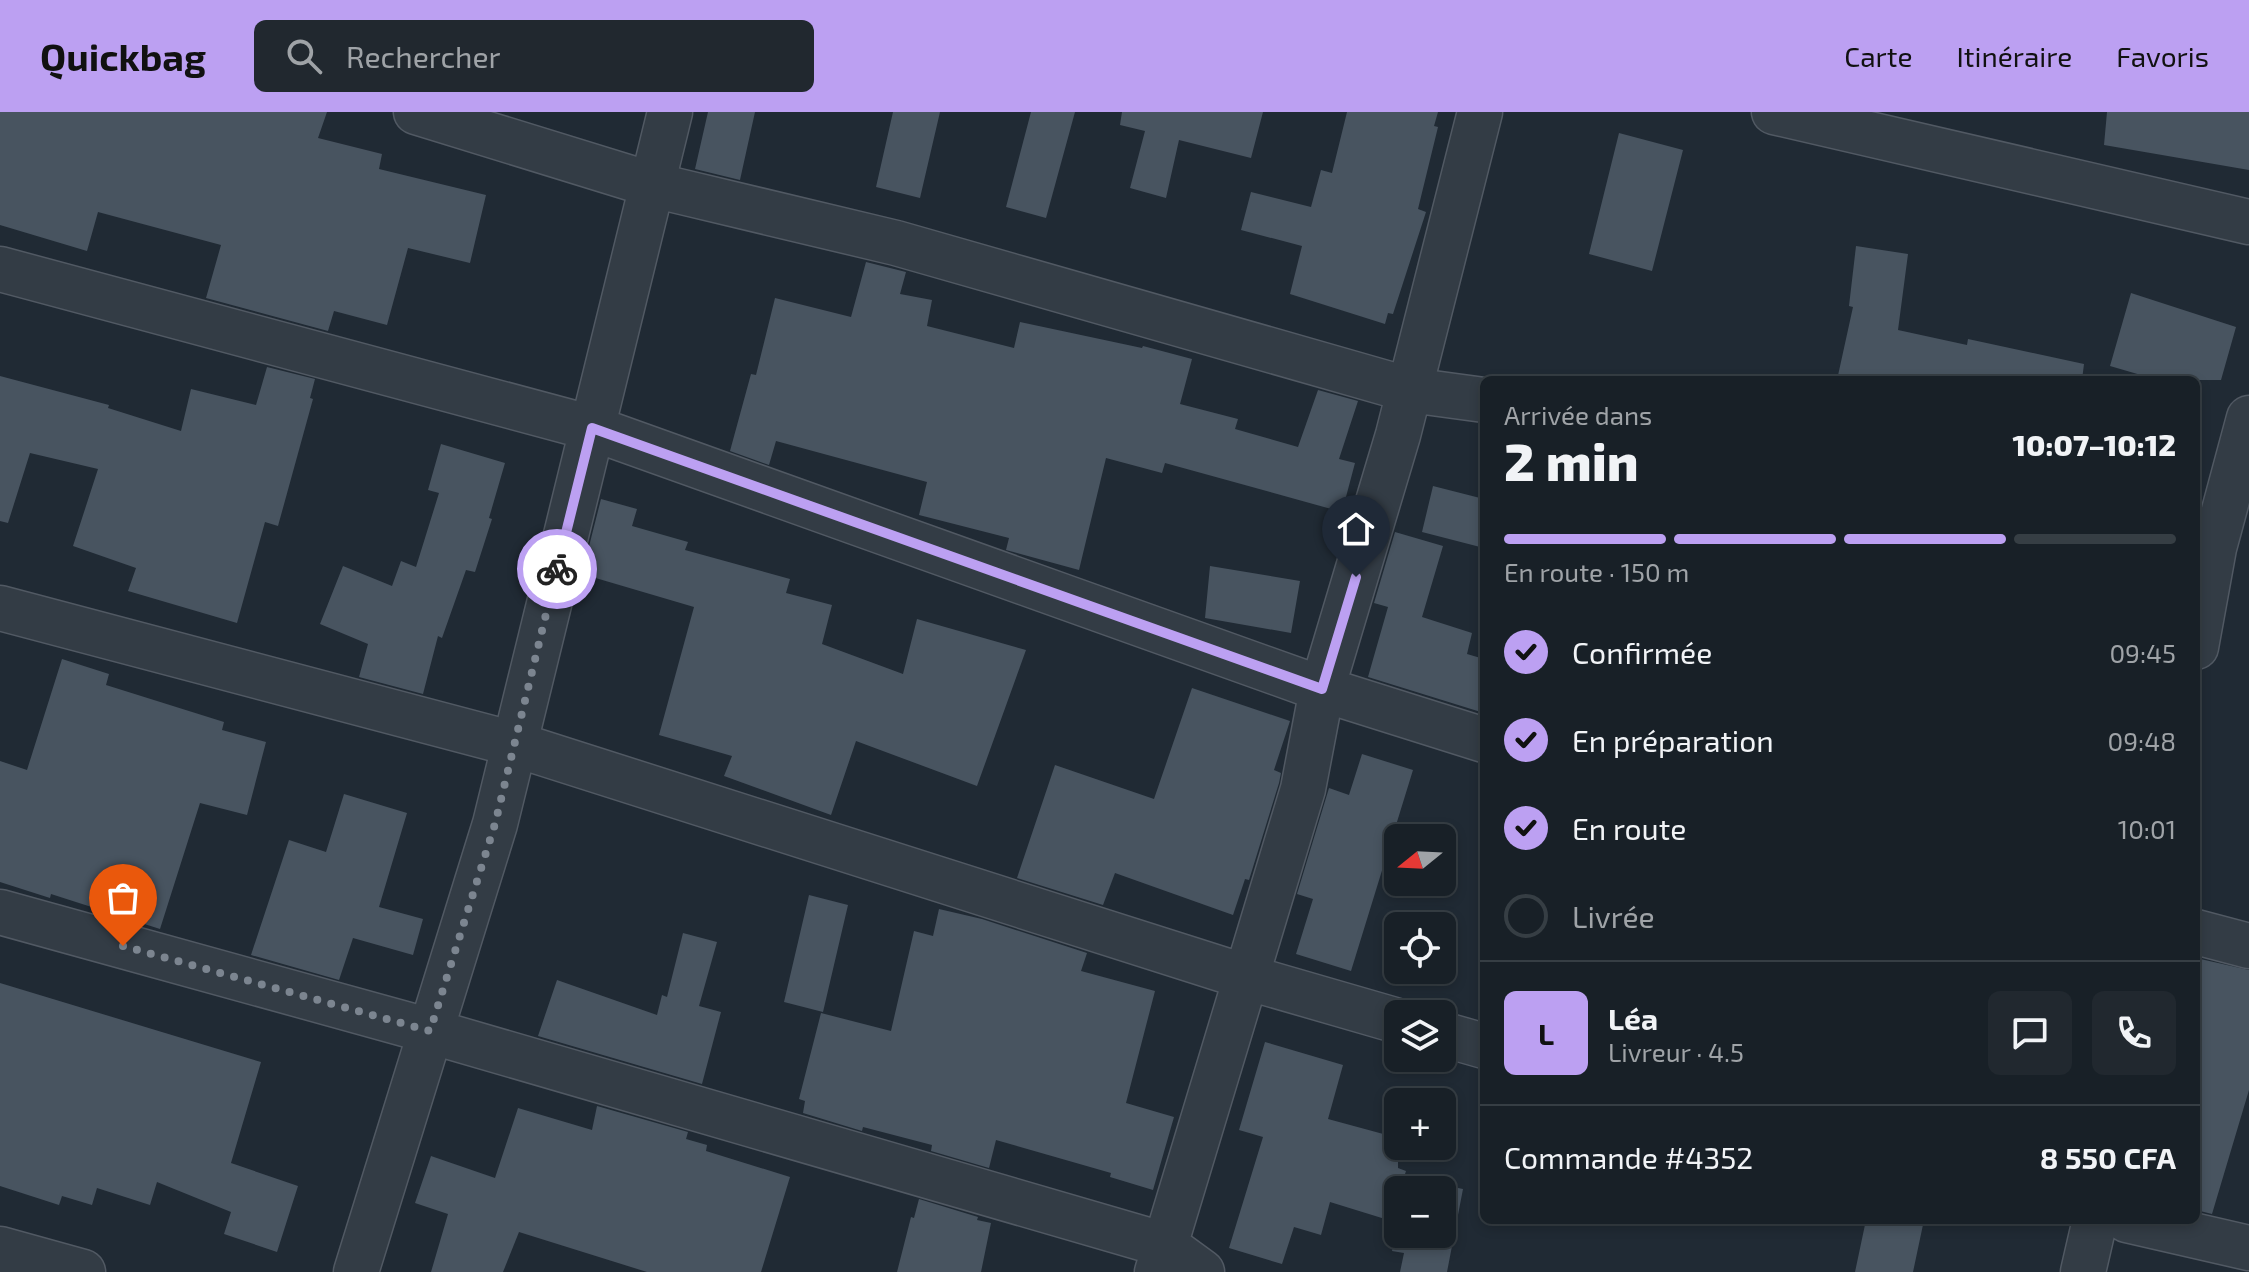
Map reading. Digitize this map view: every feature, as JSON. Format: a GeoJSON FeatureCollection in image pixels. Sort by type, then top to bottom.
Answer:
{"type":"FeatureCollection","features":[{"type":"Feature","properties":{"kind":"street"},"geometry":{"type":"LineString","coordinates":[[416,112],[653,185],[896,243],[1410,390],[1480,399]]}},
{"type":"Feature","properties":{"kind":"street"},"geometry":{"type":"LineString","coordinates":[[356,1272],[495,824],[670,112]]}},
{"type":"Feature","properties":{"kind":"street"},"geometry":{"type":"LineString","coordinates":[[1161,1259],[1303,789],[1322,689],[1410,390],[1480,112]]}},
{"type":"Feature","properties":{"kind":"street"},"geometry":{"type":"LineString","coordinates":[[1774,112],[2249,222]]}},
{"type":"Feature","properties":{"kind":"street"},"geometry":{"type":"LineString","coordinates":[[0,269],[592,428],[1322,689],[1480,739]]}},
{"type":"Feature","properties":{"kind":"street"},"geometry":{"type":"LineString","coordinates":[[2200,631],[2249,418]]}},
{"type":"Feature","properties":{"kind":"street"},"geometry":{"type":"LineString","coordinates":[[0,608],[514,744],[1246,977],[1384,1017]]}},
{"type":"Feature","properties":{"kind":"street"},"geometry":{"type":"LineString","coordinates":[[0,912],[430,1031],[1202,1272]]}},
{"type":"Feature","properties":{"kind":"street"},"geometry":{"type":"LineString","coordinates":[[2200,933],[2249,946]]}},
{"type":"Feature","properties":{"kind":"street"},"geometry":{"type":"LineString","coordinates":[[1456,1038],[1480,1045]]}},
{"type":"Feature","properties":{"kind":"street"},"geometry":{"type":"LineString","coordinates":[[2083,1272],[2094,1224]]}},
{"type":"Feature","properties":{"kind":"street"},"geometry":{"type":"LineString","coordinates":[[2144,1224],[2249,1248]]}},
{"type":"Feature","properties":{"kind":"street"},"geometry":{"type":"LineString","coordinates":[[0,1249],[83,1272]]}},
{"type":"Feature","properties":{"kind":"building"},"geometry":{"type":"Polygon","coordinates":[[[0,112],[327,112],[318,138],[382,154],[379,169],[486,195],[470,263],[408,248],[387,325],[334,311],[328,331],[206,298],[221,245],[98,212],[87,251],[0,225],[0,112]]]}},
{"type":"Feature","properties":{"kind":"building"},"geometry":{"type":"Polygon","coordinates":[[[708,112],[755,112],[740,180],[695,169],[708,112]]]}},
{"type":"Feature","properties":{"kind":"building"},"geometry":{"type":"Polygon","coordinates":[[[893,112],[940,112],[920,198],[876,187],[893,112]]]}},
{"type":"Feature","properties":{"kind":"building"},"geometry":{"type":"Polygon","coordinates":[[[1031,112],[1075,112],[1046,218],[1006,207],[1031,112]]]}},
{"type":"Feature","properties":{"kind":"building"},"geometry":{"type":"Polygon","coordinates":[[[1122,112],[1263,112],[1251,158],[1179,140],[1166,198],[1130,188],[1145,131],[1120,125],[1122,112]]]}},
{"type":"Feature","properties":{"kind":"building"},"geometry":{"type":"Polygon","coordinates":[[[1347,112],[1438,112],[1434,126],[1438,127],[1418,209],[1426,212],[1393,314],[1388,313],[1385,324],[1290,294],[1302,246],[1241,230],[1251,192],[1311,207],[1321,170],[1332,173],[1347,112]]]}},
{"type":"Feature","properties":{"kind":"building"},"geometry":{"type":"Polygon","coordinates":[[[2107,112],[2249,112],[2249,170],[2104,145],[2107,112]]]}},
{"type":"Feature","properties":{"kind":"building"},"geometry":{"type":"Polygon","coordinates":[[[1619,133],[1683,150],[1652,271],[1589,254],[1619,133]]]}},
{"type":"Feature","properties":{"kind":"building"},"geometry":{"type":"Polygon","coordinates":[[[1856,246],[1908,254],[1898,330],[1967,345],[1968,339],[2084,364],[2082,376],[1838,376],[1853,307],[1849,306],[1856,246]]]}},
{"type":"Feature","properties":{"kind":"building"},"geometry":{"type":"Polygon","coordinates":[[[866,262],[906,272],[900,294],[932,300],[927,326],[1014,348],[1020,322],[1143,346],[1192,359],[1180,404],[1238,419],[1235,429],[1298,447],[1318,390],[1358,401],[1339,459],[1355,463],[1342,512],[1165,463],[1162,473],[1106,458],[1079,570],[1006,550],[1009,538],[919,515],[927,482],[776,441],[769,465],[730,451],[751,374],[756,375],[775,298],[851,317],[866,262]]]}},
{"type":"Feature","properties":{"kind":"building"},"geometry":{"type":"Polygon","coordinates":[[[2131,293],[2236,327],[2221,380],[2200,380],[2200,376],[2144,376],[2110,366],[2131,293]]]}},
{"type":"Feature","properties":{"kind":"building"},"geometry":{"type":"Polygon","coordinates":[[[267,367],[315,379],[310,398],[313,399],[278,526],[265,522],[237,623],[128,591],[136,568],[73,546],[98,469],[30,453],[8,523],[0,521],[0,376],[109,405],[108,408],[181,431],[191,389],[256,405],[267,367]]]}},
{"type":"Feature","properties":{"kind":"building"},"geometry":{"type":"Polygon","coordinates":[[[441,444],[505,463],[475,572],[466,570],[442,638],[438,636],[423,694],[359,677],[368,644],[320,624],[343,566],[392,586],[401,561],[416,567],[439,493],[428,490],[441,444]]]}},
{"type":"Feature","properties":{"kind":"building"},"geometry":{"type":"Polygon","coordinates":[[[1433,486],[1480,498],[1480,547],[1422,532],[1433,486]]]}},
{"type":"Feature","properties":{"kind":"building"},"geometry":{"type":"Polygon","coordinates":[[[601,499],[637,509],[632,526],[688,542],[685,550],[790,579],[786,593],[832,605],[822,644],[903,674],[917,619],[1026,650],[977,786],[856,741],[831,815],[724,776],[732,756],[659,735],[694,607],[582,574],[601,499]]]}},
{"type":"Feature","properties":{"kind":"building"},"geometry":{"type":"Polygon","coordinates":[[[1395,532],[1443,546],[1422,617],[1472,633],[1467,654],[1480,658],[1480,712],[1368,677],[1388,607],[1374,603],[1395,532]]]}},
{"type":"Feature","properties":{"kind":"building"},"geometry":{"type":"Polygon","coordinates":[[[1210,566],[1300,581],[1291,633],[1205,618],[1210,566]]]}},
{"type":"Feature","properties":{"kind":"building"},"geometry":{"type":"Polygon","coordinates":[[[62,659],[109,674],[106,685],[224,722],[222,730],[266,742],[247,815],[200,803],[160,929],[51,894],[50,898],[0,882],[0,761],[27,770],[62,659]]]}},
{"type":"Feature","properties":{"kind":"building"},"geometry":{"type":"Polygon","coordinates":[[[1192,688],[1290,721],[1274,770],[1281,773],[1279,783],[1249,880],[1245,879],[1233,915],[1115,873],[1103,905],[1017,878],[1055,765],[1154,799],[1192,688]]]}},
{"type":"Feature","properties":{"kind":"building"},"geometry":{"type":"Polygon","coordinates":[[[1362,754],[1413,770],[1396,824],[1384,824],[1384,864],[1351,971],[1296,954],[1313,899],[1297,894],[1329,788],[1349,795],[1362,754]]]}},
{"type":"Feature","properties":{"kind":"building"},"geometry":{"type":"Polygon","coordinates":[[[344,794],[407,813],[379,907],[423,919],[413,955],[353,938],[339,980],[251,955],[289,840],[326,852],[344,794]]]}},
{"type":"Feature","properties":{"kind":"building"},"geometry":{"type":"Polygon","coordinates":[[[809,895],[848,905],[823,1012],[784,1002],[809,895]]]}},
{"type":"Feature","properties":{"kind":"building"},"geometry":{"type":"Polygon","coordinates":[[[939,909],[982,919],[1087,953],[1081,971],[1155,991],[1126,1103],[1174,1117],[1153,1190],[1110,1177],[1111,1173],[996,1140],[989,1168],[931,1151],[932,1145],[863,1127],[862,1131],[803,1113],[805,1101],[799,1099],[821,1013],[891,1031],[914,931],[933,936],[939,909]]]}},
{"type":"Feature","properties":{"kind":"building"},"geometry":{"type":"Polygon","coordinates":[[[683,933],[717,942],[699,1006],[721,1012],[702,1084],[538,1036],[557,980],[657,1015],[662,995],[667,997],[683,933]]]}},
{"type":"Feature","properties":{"kind":"building"},"geometry":{"type":"Polygon","coordinates":[[[2200,959],[2249,970],[2249,1090],[2212,1214],[2200,1211],[2200,959]]]}},
{"type":"Feature","properties":{"kind":"building"},"geometry":{"type":"Polygon","coordinates":[[[0,983],[261,1062],[231,1163],[298,1186],[277,1252],[224,1234],[231,1212],[157,1182],[150,1205],[97,1188],[92,1205],[62,1196],[59,1205],[0,1186],[0,983]]]}},
{"type":"Feature","properties":{"kind":"building"},"geometry":{"type":"Polygon","coordinates":[[[1265,1042],[1343,1065],[1328,1119],[1384,1134],[1384,1160],[1398,1160],[1398,1168],[1406,1171],[1404,1176],[1384,1176],[1384,1219],[1330,1202],[1321,1235],[1294,1227],[1282,1264],[1229,1248],[1263,1137],[1239,1130],[1265,1042]]]}},
{"type":"Feature","properties":{"kind":"building"},"geometry":{"type":"Polygon","coordinates":[[[597,1106],[688,1132],[686,1139],[707,1145],[706,1151],[790,1177],[761,1272],[647,1272],[519,1232],[503,1272],[431,1272],[448,1214],[415,1203],[431,1156],[495,1178],[518,1108],[592,1130],[597,1106]]]}},
{"type":"Feature","properties":{"kind":"building"},"geometry":{"type":"Polygon","coordinates":[[[1456,1188],[1463,1189],[1456,1225],[1456,1188]]]}},
{"type":"Feature","properties":{"kind":"building"},"geometry":{"type":"Polygon","coordinates":[[[919,1199],[991,1223],[981,1272],[897,1272],[911,1217],[914,1218],[919,1199]]]}},
{"type":"Feature","properties":{"kind":"building"},"geometry":{"type":"Polygon","coordinates":[[[1865,1224],[1923,1224],[1913,1272],[1855,1272],[1865,1224]]]}},
{"type":"Feature","properties":{"kind":"building"},"geometry":{"type":"Polygon","coordinates":[[[1393,1248],[1452,1248],[1447,1272],[1400,1272],[1404,1253],[1392,1251],[1393,1248]]]}},
{"type":"Feature","properties":{"kind":"way so far"},"geometry":{"type":"LineString","coordinates":[[123,946],[430,1031],[495,824],[557,569]]}},
{"type":"Feature","properties":{"kind":"route"},"geometry":{"type":"LineString","coordinates":[[557,569],[592,428],[1322,689],[1356,577]]}}]}
